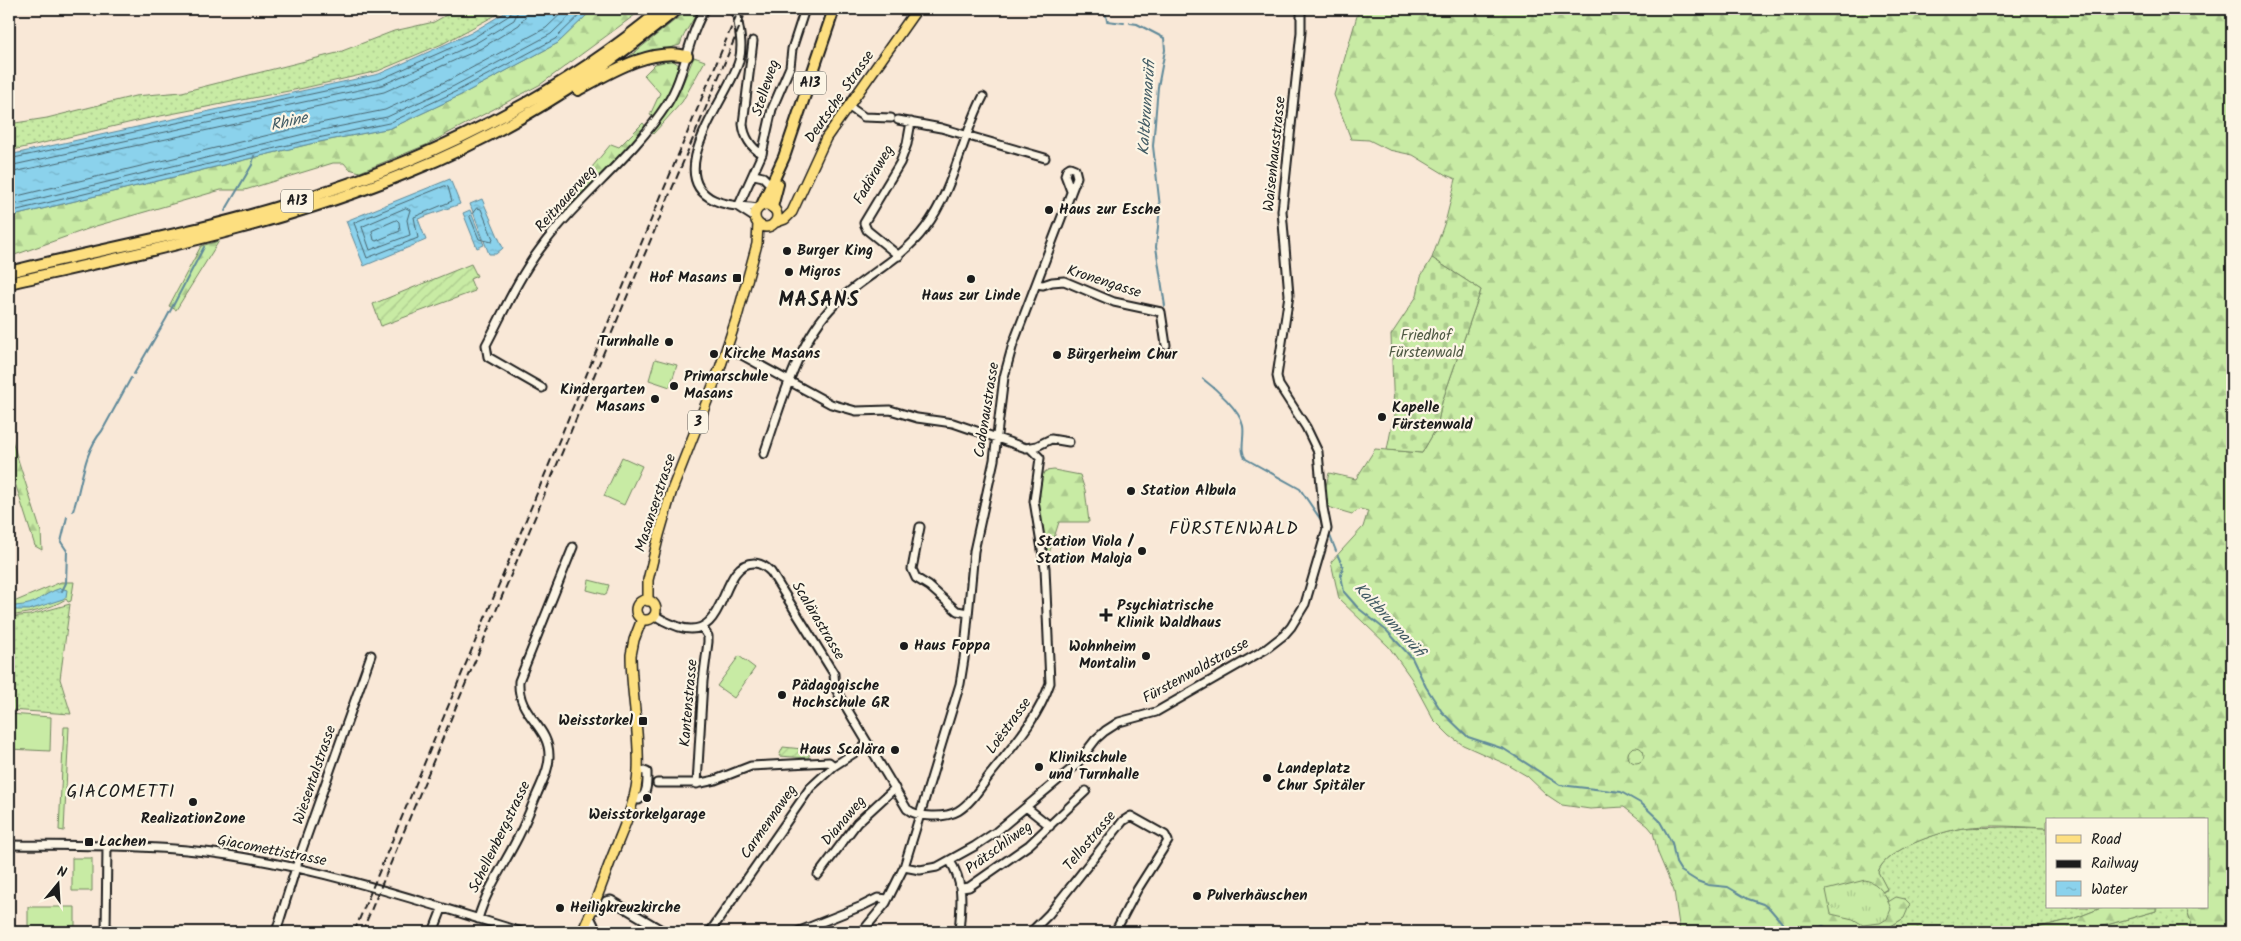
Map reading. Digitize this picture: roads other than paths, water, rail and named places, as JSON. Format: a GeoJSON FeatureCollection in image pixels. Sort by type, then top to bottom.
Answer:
{"type":"FeatureCollection","features":[{"type":"Feature","properties":{"kind":"highway","name":"A13"},"geometry":{"type":"LineString","coordinates":[[9,272],[283,206],[397,166],[465,136],[529,102],[610,49],[662,9]]}},
{"type":"Feature","properties":{"kind":"highway","name":"A13"},"geometry":{"type":"LineString","coordinates":[[9,283],[289,214],[360,191],[413,170],[499,130],[582,81],[678,9]]}},
{"type":"Feature","properties":{"kind":"highway","name":"A13"},"geometry":{"type":"LineString","coordinates":[[767,208],[834,9]]}},
{"type":"Feature","properties":{"kind":"highway","name":"A13"},"geometry":{"type":"LineString","coordinates":[[499,130],[526,121],[597,80],[631,64],[660,55],[687,56]]}},
{"type":"Feature","properties":{"kind":"highway","name":"A13"},"geometry":{"type":"LineString","coordinates":[[767,208],[771,185],[784,157]]}},
{"type":"Feature","properties":{"kind":"main road","name":"Deutsche Strasse"},"geometry":{"type":"LineString","coordinates":[[795,207],[821,145],[917,9]]}},
{"type":"Feature","properties":{"kind":"main road"},"geometry":{"type":"LineString","coordinates":[[767,208],[784,213],[795,207]]}},
{"type":"Feature","properties":{"kind":"main road","name":"3"},"geometry":{"type":"LineString","coordinates":[[771,224],[787,218],[795,207]]}},
{"type":"Feature","properties":{"kind":"main road"},"geometry":{"type":"LineString","coordinates":[[757,220],[771,224],[767,208]]}},
{"type":"Feature","properties":{"kind":"main road","name":"Masanserstrasse"},"geometry":{"type":"LineString","coordinates":[[648,601],[650,572],[670,498],[727,347],[757,244],[757,220],[767,208]]}},
{"type":"Feature","properties":{"kind":"main road","name":"Masanserstrasse"},"geometry":{"type":"LineString","coordinates":[[757,244],[771,224]]}},
{"type":"Feature","properties":{"kind":"main road"},"geometry":{"type":"LineString","coordinates":[[642,619],[651,619],[655,615],[655,606],[648,601]]}},
{"type":"Feature","properties":{"kind":"main road","name":"3"},"geometry":{"type":"LineString","coordinates":[[582,932],[592,913],[633,799],[638,769],[631,655],[634,640],[642,619],[638,615],[638,606],[642,602],[648,601]]}},
{"type":"Feature","properties":{"kind":"street","name":"Reitnauerweg"},"geometry":{"type":"LineString","coordinates":[[542,388],[488,357],[486,345],[540,249],[566,218],[653,125],[677,86],[694,29],[705,9]]}},
{"type":"Feature","properties":{"kind":"street"},"geometry":{"type":"LineString","coordinates":[[735,9],[741,33],[740,59],[729,87],[699,144],[694,168],[698,184],[708,196],[738,207],[757,220]]}},
{"type":"Feature","properties":{"kind":"street","name":"Stelleweg"},"geometry":{"type":"LineString","coordinates":[[738,207],[742,194],[754,175],[762,154],[772,110],[790,66],[792,50],[805,9]]}},
{"type":"Feature","properties":{"kind":"street","name":"Waisenhausstrasse"},"geometry":{"type":"LineString","coordinates":[[1301,9],[1301,32],[1282,211],[1289,295],[1277,381],[1306,427],[1318,452],[1323,508],[1327,529]]}},
{"type":"Feature","properties":{"kind":"street"},"geometry":{"type":"LineString","coordinates":[[753,41],[743,110],[743,124],[744,133],[755,149],[762,154]]}},
{"type":"Feature","properties":{"kind":"street"},"geometry":{"type":"LineString","coordinates":[[764,454],[802,351],[822,319],[849,291],[899,256],[924,230],[937,210],[983,97]]}},
{"type":"Feature","properties":{"kind":"street"},"geometry":{"type":"LineString","coordinates":[[848,106],[864,117],[911,122],[1044,158]]}},
{"type":"Feature","properties":{"kind":"street","name":"Fadäraweg"},"geometry":{"type":"LineString","coordinates":[[899,256],[867,230],[864,221],[884,192],[900,163],[907,144],[911,122]]}},
{"type":"Feature","properties":{"kind":"street"},"geometry":{"type":"LineString","coordinates":[[754,175],[763,177],[771,185]]}},
{"type":"Feature","properties":{"kind":"street","name":"Cadonaustrasse"},"geometry":{"type":"LineString","coordinates":[[919,815],[960,684],[974,551],[997,438],[1004,377],[1013,344],[1071,191]]}},
{"type":"Feature","properties":{"kind":"street"},"geometry":{"type":"LineString","coordinates":[[738,207],[767,208]]}},
{"type":"Feature","properties":{"kind":"street","name":"Kronengasse"},"geometry":{"type":"LineString","coordinates":[[1036,284],[1043,285],[1064,281],[1114,302],[1161,312],[1166,345]]}},
{"type":"Feature","properties":{"kind":"street"},"geometry":{"type":"LineString","coordinates":[[727,347],[790,383],[823,400],[849,410],[869,412],[890,410],[916,418],[957,424],[1030,448],[1051,439],[1069,442]]}},
{"type":"Feature","properties":{"kind":"street","name":"Loëstrasse"},"geometry":{"type":"LineString","coordinates":[[919,815],[945,816],[956,812],[969,802],[1033,720],[1044,701],[1050,683],[1046,576],[1034,501],[1040,458],[1030,448]]}},
{"type":"Feature","properties":{"kind":"street"},"geometry":{"type":"LineString","coordinates":[[920,527],[912,569],[916,578],[929,586],[957,611],[968,613]]}},
{"type":"Feature","properties":{"kind":"street","name":"Fürstenwaldstrasse"},"geometry":{"type":"LineString","coordinates":[[904,867],[926,870],[950,861],[996,832],[1026,808],[1075,766],[1096,739],[1105,731],[1119,722],[1156,712],[1266,649],[1284,636],[1305,604],[1327,529]]}},
{"type":"Feature","properties":{"kind":"street","name":"Schellenbergstrasse"},"geometry":{"type":"LineString","coordinates":[[478,919],[490,888],[521,832],[549,761],[545,737],[521,704],[519,681],[573,547]]}},
{"type":"Feature","properties":{"kind":"street","name":"Scalärastrasse"},"geometry":{"type":"LineString","coordinates":[[702,627],[712,618],[734,577],[742,567],[755,563],[768,568],[834,674],[835,687],[840,697],[907,809],[919,815]]}},
{"type":"Feature","properties":{"kind":"street"},"geometry":{"type":"LineString","coordinates":[[655,615],[685,629],[702,627]]}},
{"type":"Feature","properties":{"kind":"street","name":"Kantenstrasse"},"geometry":{"type":"LineString","coordinates":[[697,784],[703,681],[708,642],[708,636],[702,627]]}},
{"type":"Feature","properties":{"kind":"street","name":"Wiesentalstrasse"},"geometry":{"type":"LineString","coordinates":[[276,932],[372,655]]}},
{"type":"Feature","properties":{"kind":"street","name":"Carmennaweg"},"geometry":{"type":"LineString","coordinates":[[710,932],[796,805],[810,788],[834,766],[868,744]]}},
{"type":"Feature","properties":{"kind":"street"},"geometry":{"type":"LineString","coordinates":[[658,784],[697,784],[715,780],[750,766],[829,762],[834,766]]}},
{"type":"Feature","properties":{"kind":"street","name":"Dianaweg"},"geometry":{"type":"LineString","coordinates":[[818,875],[857,823],[895,788]]}},
{"type":"Feature","properties":{"kind":"street","name":"Prätschliweg"},"geometry":{"type":"LineString","coordinates":[[962,888],[969,887],[1011,859],[1086,792]]}},
{"type":"Feature","properties":{"kind":"street","name":"Prätschliweg"},"geometry":{"type":"LineString","coordinates":[[1026,808],[1050,826]]}},
{"type":"Feature","properties":{"kind":"street"},"geometry":{"type":"LineString","coordinates":[[862,932],[888,899],[904,867],[919,815]]}},
{"type":"Feature","properties":{"kind":"street","name":"Tellostrasse"},"geometry":{"type":"LineString","coordinates":[[1031,932],[1049,914],[1123,821],[1131,816],[1165,835],[1168,841],[1137,890],[1115,932]]}},
{"type":"Feature","properties":{"kind":"street","name":"Giacomettistrasse"},"geometry":{"type":"LineString","coordinates":[[9,845],[107,846],[195,851],[297,868],[522,932]]}},
{"type":"Feature","properties":{"kind":"street"},"geometry":{"type":"LineString","coordinates":[[106,932],[107,846]]}},
{"type":"Feature","properties":{"kind":"street"},"geometry":{"type":"LineString","coordinates":[[950,861],[959,876],[962,888],[959,932]]}},
{"type":"Feature","properties":{"kind":"street"},"geometry":{"type":"LineString","coordinates":[[797,932],[878,898],[888,899]]}},
{"type":"Feature","properties":{"kind":"street"},"geometry":{"type":"LineString","coordinates":[[594,932],[592,913],[602,908],[606,901],[611,900],[665,932]]}},
{"type":"Feature","properties":{"kind":"street"},"geometry":{"type":"LineString","coordinates":[[433,932],[442,908]]}},
{"type":"Feature","properties":{"kind":"water","name":"Rhine"},"geometry":{"type":"Polygon","coordinates":[[[511,9],[593,9],[558,43],[459,96],[391,128],[314,143],[9,217],[9,155],[379,74],[471,33],[511,9]]]}},
{"type":"Feature","properties":{"kind":"water"},"geometry":{"type":"Polygon","coordinates":[[[450,179],[460,204],[418,219],[426,240],[364,266],[346,221],[450,179]]]}},
{"type":"Feature","properties":{"kind":"water"},"geometry":{"type":"Polygon","coordinates":[[[482,199],[503,248],[496,254],[489,254],[470,204],[482,199]]]}},
{"type":"Feature","properties":{"kind":"water"},"geometry":{"type":"Polygon","coordinates":[[[470,210],[484,245],[477,248],[463,213],[470,210]]]}},
{"type":"Feature","properties":{"kind":"water"},"geometry":{"type":"Polygon","coordinates":[[[61,588],[67,590],[66,597],[63,599],[29,610],[9,610],[9,607],[33,603],[61,588]]]}},
{"type":"Feature","properties":{"kind":"waterway","name":"Kaltbrunnarüfi"},"geometry":{"type":"LineString","coordinates":[[1105,9],[1107,21],[1124,23]]}},
{"type":"Feature","properties":{"kind":"waterway","name":"Kaltbrunnarüfi"},"geometry":{"type":"LineString","coordinates":[[1130,23],[1137,24],[1164,38],[1165,50],[1158,87],[1153,146],[1160,207],[1156,247],[1165,306]]}},
{"type":"Feature","properties":{"kind":"waterway"},"geometry":{"type":"LineString","coordinates":[[225,211],[252,165],[254,156]]}},
{"type":"Feature","properties":{"kind":"waterway"},"geometry":{"type":"LineString","coordinates":[[134,374],[204,247]]}},
{"type":"Feature","properties":{"kind":"waterway"},"geometry":{"type":"LineString","coordinates":[[73,511],[91,449],[131,378]]}},
{"type":"Feature","properties":{"kind":"waterway","name":"Kaltbrunnarüfi"},"geometry":{"type":"LineString","coordinates":[[1203,379],[1226,400],[1241,420],[1243,426],[1243,452],[1246,459],[1300,489],[1323,523]]}},
{"type":"Feature","properties":{"kind":"waterway"},"geometry":{"type":"LineString","coordinates":[[62,591],[66,583],[67,551],[61,542],[67,517]]}},
{"type":"Feature","properties":{"kind":"waterway","name":"Kaltbrunnarüfi"},"geometry":{"type":"LineString","coordinates":[[1330,536],[1336,551]]}},
{"type":"Feature","properties":{"kind":"waterway","name":"Kaltbrunnarüfi"},"geometry":{"type":"LineString","coordinates":[[1338,556],[1343,567],[1341,575],[1344,592],[1358,608],[1387,631],[1412,658],[1426,687],[1442,712],[1468,737],[1504,749],[1560,785],[1621,792],[1642,804],[1659,820],[1672,843],[1676,863],[1681,871],[1697,881],[1708,885],[1728,887],[1748,899],[1763,904],[1770,909],[1790,932]]}},
{"type":"Feature","properties":{"kind":"waterway","name":"Kaltbrunnarüfi"},"geometry":{"type":"LineString","coordinates":[[1809,932],[1823,926],[1836,932]]}},
{"type":"Feature","properties":{"kind":"railway"},"geometry":{"type":"LineString","coordinates":[[354,932],[739,9]]}},
{"type":"Feature","properties":{"kind":"railway"},"geometry":{"type":"LineString","coordinates":[[362,932],[747,9]]}},
{"type":"Feature","properties":{"kind":"place","name":"Haus zur Esche"},"geometry":{"type":"Point","coordinates":[1049,210]}},
{"type":"Feature","properties":{"kind":"place","name":"Burger King"},"geometry":{"type":"Point","coordinates":[787,251]}},
{"type":"Feature","properties":{"kind":"place","name":"Migros"},"geometry":{"type":"Point","coordinates":[789,272]}},
{"type":"Feature","properties":{"kind":"place","name":"Hof Masans"},"geometry":{"type":"Point","coordinates":[737,278]}},
{"type":"Feature","properties":{"kind":"place","name":"Haus zur Linde"},"geometry":{"type":"Point","coordinates":[971,279]}},
{"type":"Feature","properties":{"kind":"place","name":"Turnhalle"},"geometry":{"type":"Point","coordinates":[669,342]}},
{"type":"Feature","properties":{"kind":"place","name":"Kirche Masans"},"geometry":{"type":"Point","coordinates":[714,354]}},
{"type":"Feature","properties":{"kind":"place","name":"Bürgerheim Chur"},"geometry":{"type":"Point","coordinates":[1057,355]}},
{"type":"Feature","properties":{"kind":"place","name":"Primarschule Masans"},"geometry":{"type":"Point","coordinates":[674,386]}},
{"type":"Feature","properties":{"kind":"place","name":"Kindergarten Masans"},"geometry":{"type":"Point","coordinates":[655,399]}},
{"type":"Feature","properties":{"kind":"place","name":"Kapelle Fürstenwald"},"geometry":{"type":"Point","coordinates":[1382,417]}},
{"type":"Feature","properties":{"kind":"place","name":"Station Albula"},"geometry":{"type":"Point","coordinates":[1131,491]}},
{"type":"Feature","properties":{"kind":"place","name":"Station Viola / Station Maloja"},"geometry":{"type":"Point","coordinates":[1142,551]}},
{"type":"Feature","properties":{"kind":"place","name":"Psychiatrische Klinik Waldhaus"},"geometry":{"type":"Point","coordinates":[1106,615]}},
{"type":"Feature","properties":{"kind":"place","name":"Haus Foppa"},"geometry":{"type":"Point","coordinates":[904,646]}},
{"type":"Feature","properties":{"kind":"place","name":"Wohnheim Montalin"},"geometry":{"type":"Point","coordinates":[1146,656]}},
{"type":"Feature","properties":{"kind":"place","name":"Pädagogische Hochschule GR"},"geometry":{"type":"Point","coordinates":[782,695]}},
{"type":"Feature","properties":{"kind":"place","name":"Weisstorkel"},"geometry":{"type":"Point","coordinates":[643,721]}},
{"type":"Feature","properties":{"kind":"place","name":"Haus Scalära"},"geometry":{"type":"Point","coordinates":[895,750]}},
{"type":"Feature","properties":{"kind":"place","name":"Klinikschule und Turnhalle"},"geometry":{"type":"Point","coordinates":[1039,767]}},
{"type":"Feature","properties":{"kind":"place","name":"Landeplatz Chur Spitäler"},"geometry":{"type":"Point","coordinates":[1267,778]}},
{"type":"Feature","properties":{"kind":"place","name":"Weisstorkelgarage"},"geometry":{"type":"Point","coordinates":[647,798]}},
{"type":"Feature","properties":{"kind":"place","name":"RealizationZone"},"geometry":{"type":"Point","coordinates":[193,802]}},
{"type":"Feature","properties":{"kind":"place","name":"Lachen"},"geometry":{"type":"Point","coordinates":[89,842]}},
{"type":"Feature","properties":{"kind":"place","name":"Pulverhäuschen"},"geometry":{"type":"Point","coordinates":[1197,896]}},
{"type":"Feature","properties":{"kind":"place","name":"Heiligkreuzkirche"},"geometry":{"type":"Point","coordinates":[560,908]}},
{"type":"Feature","properties":{"kind":"district","name":"MASANS"},"geometry":{"type":"Point","coordinates":[819,301]}},
{"type":"Feature","properties":{"kind":"district","name":"FÜRSTENWALD"},"geometry":{"type":"Point","coordinates":[1234,529]}},
{"type":"Feature","properties":{"kind":"district","name":"GIACOMETTI"},"geometry":{"type":"Point","coordinates":[121,792]}},
{"type":"Feature","properties":{"kind":"park label","name":"Friedhof Fürstenwald"},"geometry":{"type":"Point","coordinates":[1426,344]}}]}
